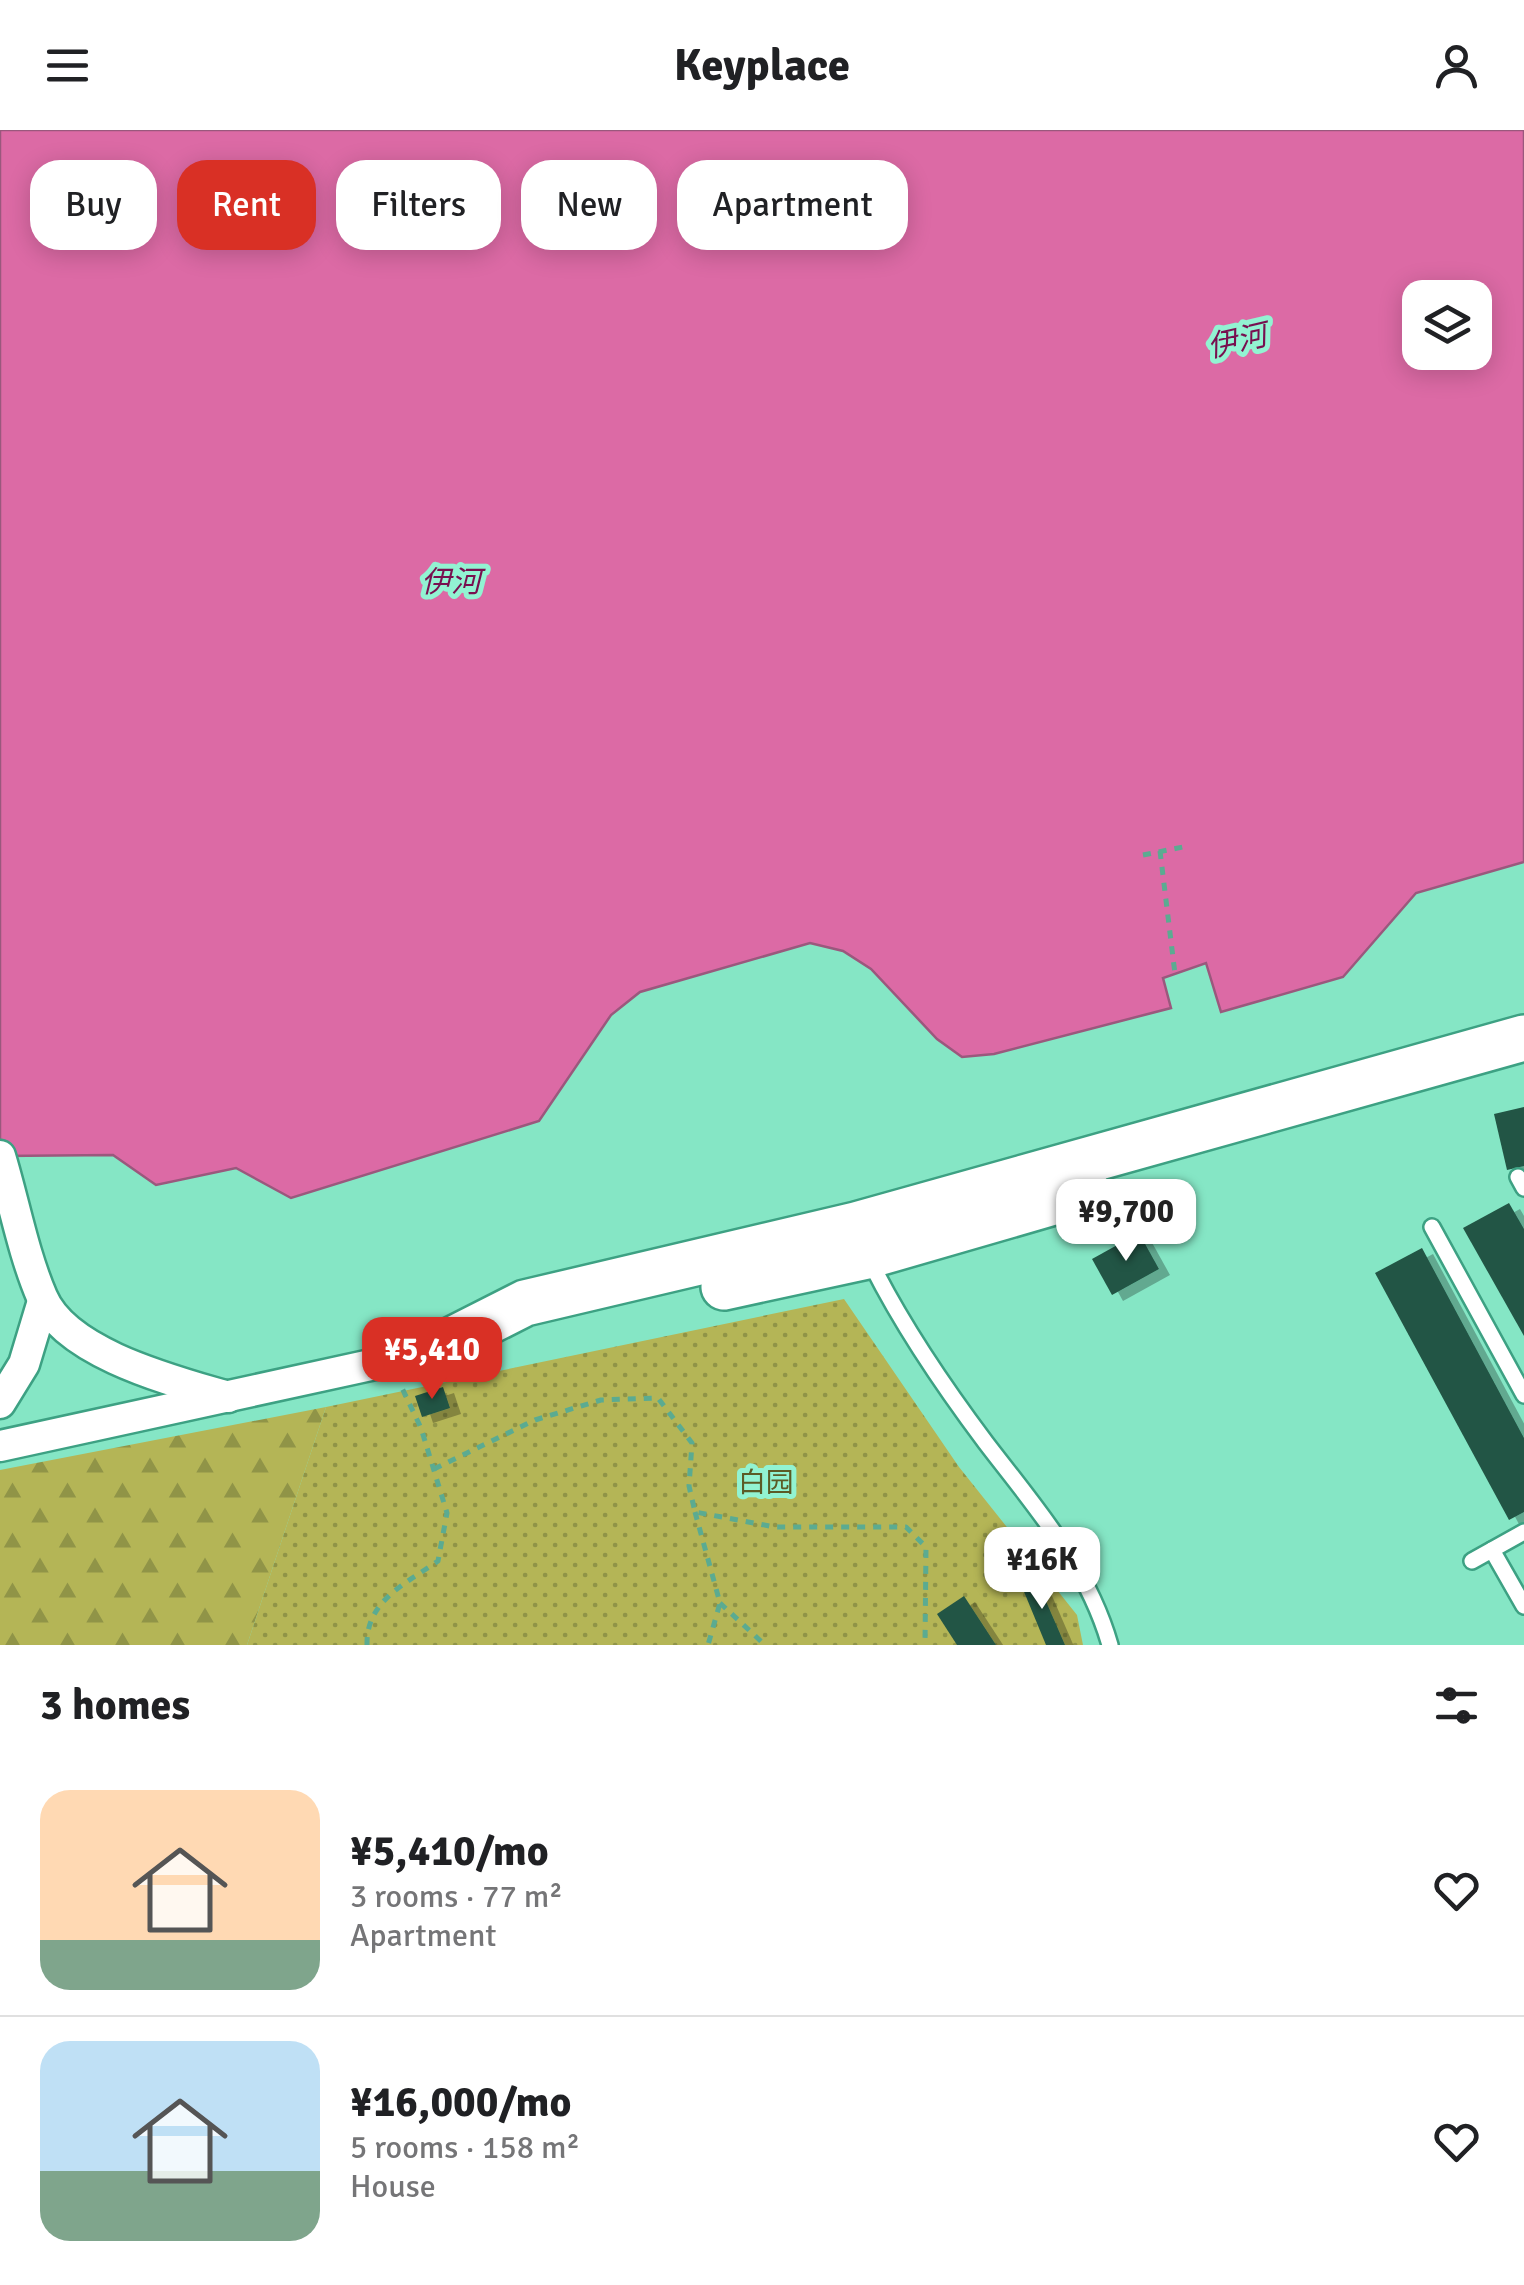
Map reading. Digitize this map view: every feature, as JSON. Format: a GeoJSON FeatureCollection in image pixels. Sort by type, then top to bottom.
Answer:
{"type":"FeatureCollection","features":[{"type":"Feature","properties":{"kind":"main road"},"geometry":{"type":"LineString","coordinates":[[862,1240],[1524,1038]]}},
{"type":"Feature","properties":{"kind":"main road"},"geometry":{"type":"LineString","coordinates":[[448,1342],[526,1303],[862,1240],[1524,1071]]}},
{"type":"Feature","properties":{"kind":"street"},"geometry":{"type":"LineString","coordinates":[[0,1156],[43,1301],[74,1333],[136,1369],[231,1397]]}},
{"type":"Feature","properties":{"kind":"street"},"geometry":{"type":"LineString","coordinates":[[0,1404],[24,1364],[43,1301]]}},
{"type":"Feature","properties":{"kind":"street"},"geometry":{"type":"LineString","coordinates":[[0,1446],[389,1361],[448,1342]]}},
{"type":"Feature","properties":{"kind":"lane"},"geometry":{"type":"LineString","coordinates":[[1432,1227],[1524,1395]]}},
{"type":"Feature","properties":{"kind":"lane"},"geometry":{"type":"LineString","coordinates":[[862,1240],[883,1288],[965,1412],[1078,1567],[1110,1645]]}},
{"type":"Feature","properties":{"kind":"lane"},"geometry":{"type":"LineString","coordinates":[[1472,1562],[1524,1532]]}},
{"type":"Feature","properties":{"kind":"lane"},"geometry":{"type":"LineString","coordinates":[[1492,1550],[1524,1606]]}},
{"type":"Feature","properties":{"kind":"path"},"geometry":{"type":"LineString","coordinates":[[1143,855],[1183,846]]}},
{"type":"Feature","properties":{"kind":"path"},"geometry":{"type":"LineString","coordinates":[[1160,851],[1175,974]]}},
{"type":"Feature","properties":{"kind":"path"},"geometry":{"type":"LineString","coordinates":[[367,1645],[366,1622],[387,1597],[438,1560],[446,1513],[421,1428],[389,1361]]}},
{"type":"Feature","properties":{"kind":"path"},"geometry":{"type":"LineString","coordinates":[[434,1469],[535,1420],[601,1400],[658,1398],[692,1443],[689,1486],[720,1602],[765,1645]]}},
{"type":"Feature","properties":{"kind":"path"},"geometry":{"type":"LineString","coordinates":[[695,1512],[775,1527],[906,1528],[926,1547],[925,1645]]}},
{"type":"Feature","properties":{"kind":"path"},"geometry":{"type":"LineString","coordinates":[[708,1645],[720,1602]]}},
{"type":"Feature","properties":{"kind":"green space","name":"白园"},"geometry":{"type":"Polygon","coordinates":[[[844,1299],[959,1467],[1077,1615],[1083,1645],[247,1645],[326,1407],[844,1299]]]}},
{"type":"Feature","properties":{"kind":"green space"},"geometry":{"type":"Polygon","coordinates":[[[326,1407],[247,1645],[0,1645],[0,1470],[326,1407]]]}},
{"type":"Feature","properties":{"kind":"water","name":"伊河"},"geometry":{"type":"Polygon","coordinates":[[[0,130],[1524,130],[1524,862],[1416,893],[1343,977],[1221,1012],[1206,963],[1163,978],[1171,1008],[994,1054],[962,1057],[937,1039],[871,969],[843,951],[810,943],[640,992],[611,1015],[539,1121],[291,1198],[236,1168],[156,1185],[113,1155],[0,1156],[0,130]]]}},
{"type":"Feature","properties":{"kind":"building"},"geometry":{"type":"Polygon","coordinates":[[[1524,1107],[1524,1166],[1507,1170],[1494,1114],[1524,1107]]]}},
{"type":"Feature","properties":{"kind":"building"},"geometry":{"type":"Polygon","coordinates":[[[1509,1203],[1524,1229],[1524,1336],[1463,1228],[1509,1203]]]}},
{"type":"Feature","properties":{"kind":"building"},"geometry":{"type":"Polygon","coordinates":[[[1139,1233],[1159,1269],[1112,1295],[1092,1259],[1139,1233]]]}},
{"type":"Feature","properties":{"kind":"building"},"geometry":{"type":"Polygon","coordinates":[[[1422,1248],[1524,1438],[1524,1512],[1509,1520],[1375,1273],[1422,1248]]]}},
{"type":"Feature","properties":{"kind":"building"},"geometry":{"type":"Polygon","coordinates":[[[443,1387],[450,1408],[422,1417],[415,1396],[443,1387]]]}},
{"type":"Feature","properties":{"kind":"building"},"geometry":{"type":"Polygon","coordinates":[[[1035,1576],[1065,1645],[1046,1645],[1020,1582],[1035,1576]]]}},
{"type":"Feature","properties":{"kind":"building"},"geometry":{"type":"Polygon","coordinates":[[[964,1596],[996,1645],[957,1645],[937,1614],[964,1596]]]}}]}
